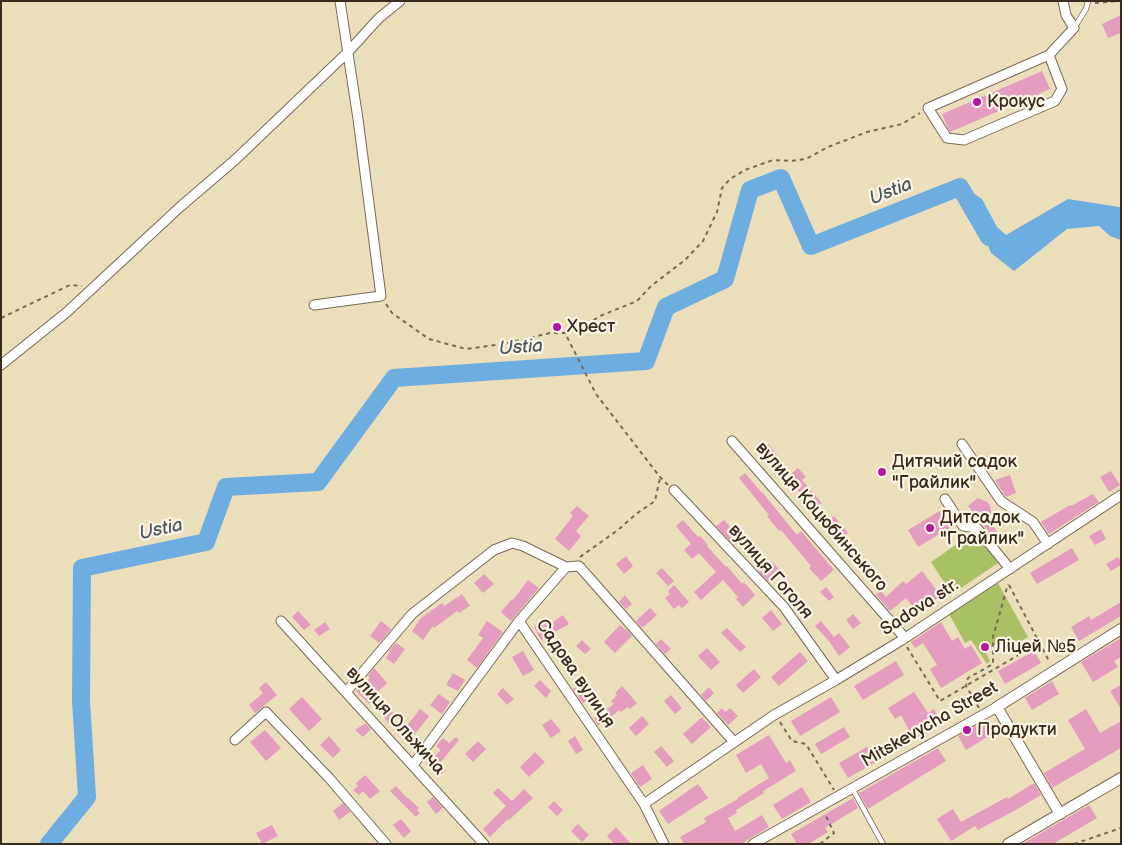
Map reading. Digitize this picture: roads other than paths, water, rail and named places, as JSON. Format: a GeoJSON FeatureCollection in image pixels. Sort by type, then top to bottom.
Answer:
{"type":"FeatureCollection","features":[{"type":"Feature","properties":{"kind":"street"},"geometry":{"type":"LineString","coordinates":[[314,305],[380,296],[358,119],[340,1]]}},
{"type":"Feature","properties":{"kind":"street"},"geometry":{"type":"LineString","coordinates":[[1,365],[67,312],[180,207],[236,159],[348,52],[380,18],[400,1]]}},
{"type":"Feature","properties":{"kind":"street"},"geometry":{"type":"LineString","coordinates":[[1049,55],[1062,88],[1055,101],[964,140],[948,138],[928,108],[1049,55],[1074,28],[1066,15],[1063,1]]}},
{"type":"Feature","properties":{"kind":"street","name":"вулиця Коцюбинського"},"geometry":{"type":"LineString","coordinates":[[732,441],[904,639]]}},
{"type":"Feature","properties":{"kind":"street"},"geometry":{"type":"LineString","coordinates":[[962,444],[1001,500],[1033,522],[1048,544]]}},
{"type":"Feature","properties":{"kind":"street","name":"вулиця Гоголя"},"geometry":{"type":"LineString","coordinates":[[674,490],[784,607],[836,680]]}},
{"type":"Feature","properties":{"kind":"street","name":"Sadova str."},"geometry":{"type":"LineString","coordinates":[[644,804],[774,715],[904,639],[1121,495]]}},
{"type":"Feature","properties":{"kind":"street"},"geometry":{"type":"LineString","coordinates":[[946,499],[964,526],[977,528],[1008,570]]}},
{"type":"Feature","properties":{"kind":"street"},"geometry":{"type":"LineString","coordinates":[[346,692],[412,614],[494,550],[512,543],[523,546],[566,567],[579,566],[734,742]]}},
{"type":"Feature","properties":{"kind":"street","name":"Садова вулиця"},"geometry":{"type":"LineString","coordinates":[[566,567],[519,621],[644,804]]}},
{"type":"Feature","properties":{"kind":"street","name":"вулиця Ольжича"},"geometry":{"type":"LineString","coordinates":[[281,621],[484,844]]}},
{"type":"Feature","properties":{"kind":"street"},"geometry":{"type":"LineString","coordinates":[[412,765],[519,621]]}},
{"type":"Feature","properties":{"kind":"street","name":"Mitskevycha Street"},"geometry":{"type":"LineString","coordinates":[[753,844],[997,707],[1121,629]]}},
{"type":"Feature","properties":{"kind":"street"},"geometry":{"type":"LineString","coordinates":[[997,707],[1060,814]]}},
{"type":"Feature","properties":{"kind":"street"},"geometry":{"type":"LineString","coordinates":[[235,740],[266,712],[330,779],[386,844]]}},
{"type":"Feature","properties":{"kind":"street"},"geometry":{"type":"LineString","coordinates":[[1008,844],[1121,778]]}},
{"type":"Feature","properties":{"kind":"street"},"geometry":{"type":"LineString","coordinates":[[644,804],[664,844]]}},
{"type":"Feature","properties":{"kind":"lane"},"geometry":{"type":"LineString","coordinates":[[1074,28],[1086,9],[1087,3]]}},
{"type":"Feature","properties":{"kind":"lane"},"geometry":{"type":"LineString","coordinates":[[852,788],[883,844]]}},
{"type":"Feature","properties":{"kind":"water"},"geometry":{"type":"Polygon","coordinates":[[[967,189],[982,199],[997,227],[1006,235],[1068,199],[1121,208],[1121,240],[1110,236],[1099,226],[1067,229],[1014,271],[991,253],[967,189]]]}},
{"type":"Feature","properties":{"kind":"waterway","name":"Ustia"},"geometry":{"type":"LineString","coordinates":[[49,844],[87,797],[81,701],[82,568],[206,542],[226,487],[318,482],[394,378],[646,361],[666,307],[725,279],[750,190],[781,178],[811,246],[960,187],[989,237]]}},
{"type":"Feature","properties":{"kind":"place","name":"Крокус"},"geometry":{"type":"Point","coordinates":[977,102]}},
{"type":"Feature","properties":{"kind":"place","name":"Хрест"},"geometry":{"type":"Point","coordinates":[557,327]}},
{"type":"Feature","properties":{"kind":"place","name":"Дитячий садок \"Грайлик\""},"geometry":{"type":"Point","coordinates":[882,472]}},
{"type":"Feature","properties":{"kind":"place","name":"Дитсадок \"Грайлик\""},"geometry":{"type":"Point","coordinates":[930,528]}},
{"type":"Feature","properties":{"kind":"place","name":"Ліцей №5"},"geometry":{"type":"Point","coordinates":[985,647]}},
{"type":"Feature","properties":{"kind":"place","name":"Продукти"},"geometry":{"type":"Point","coordinates":[967,730]}}]}
